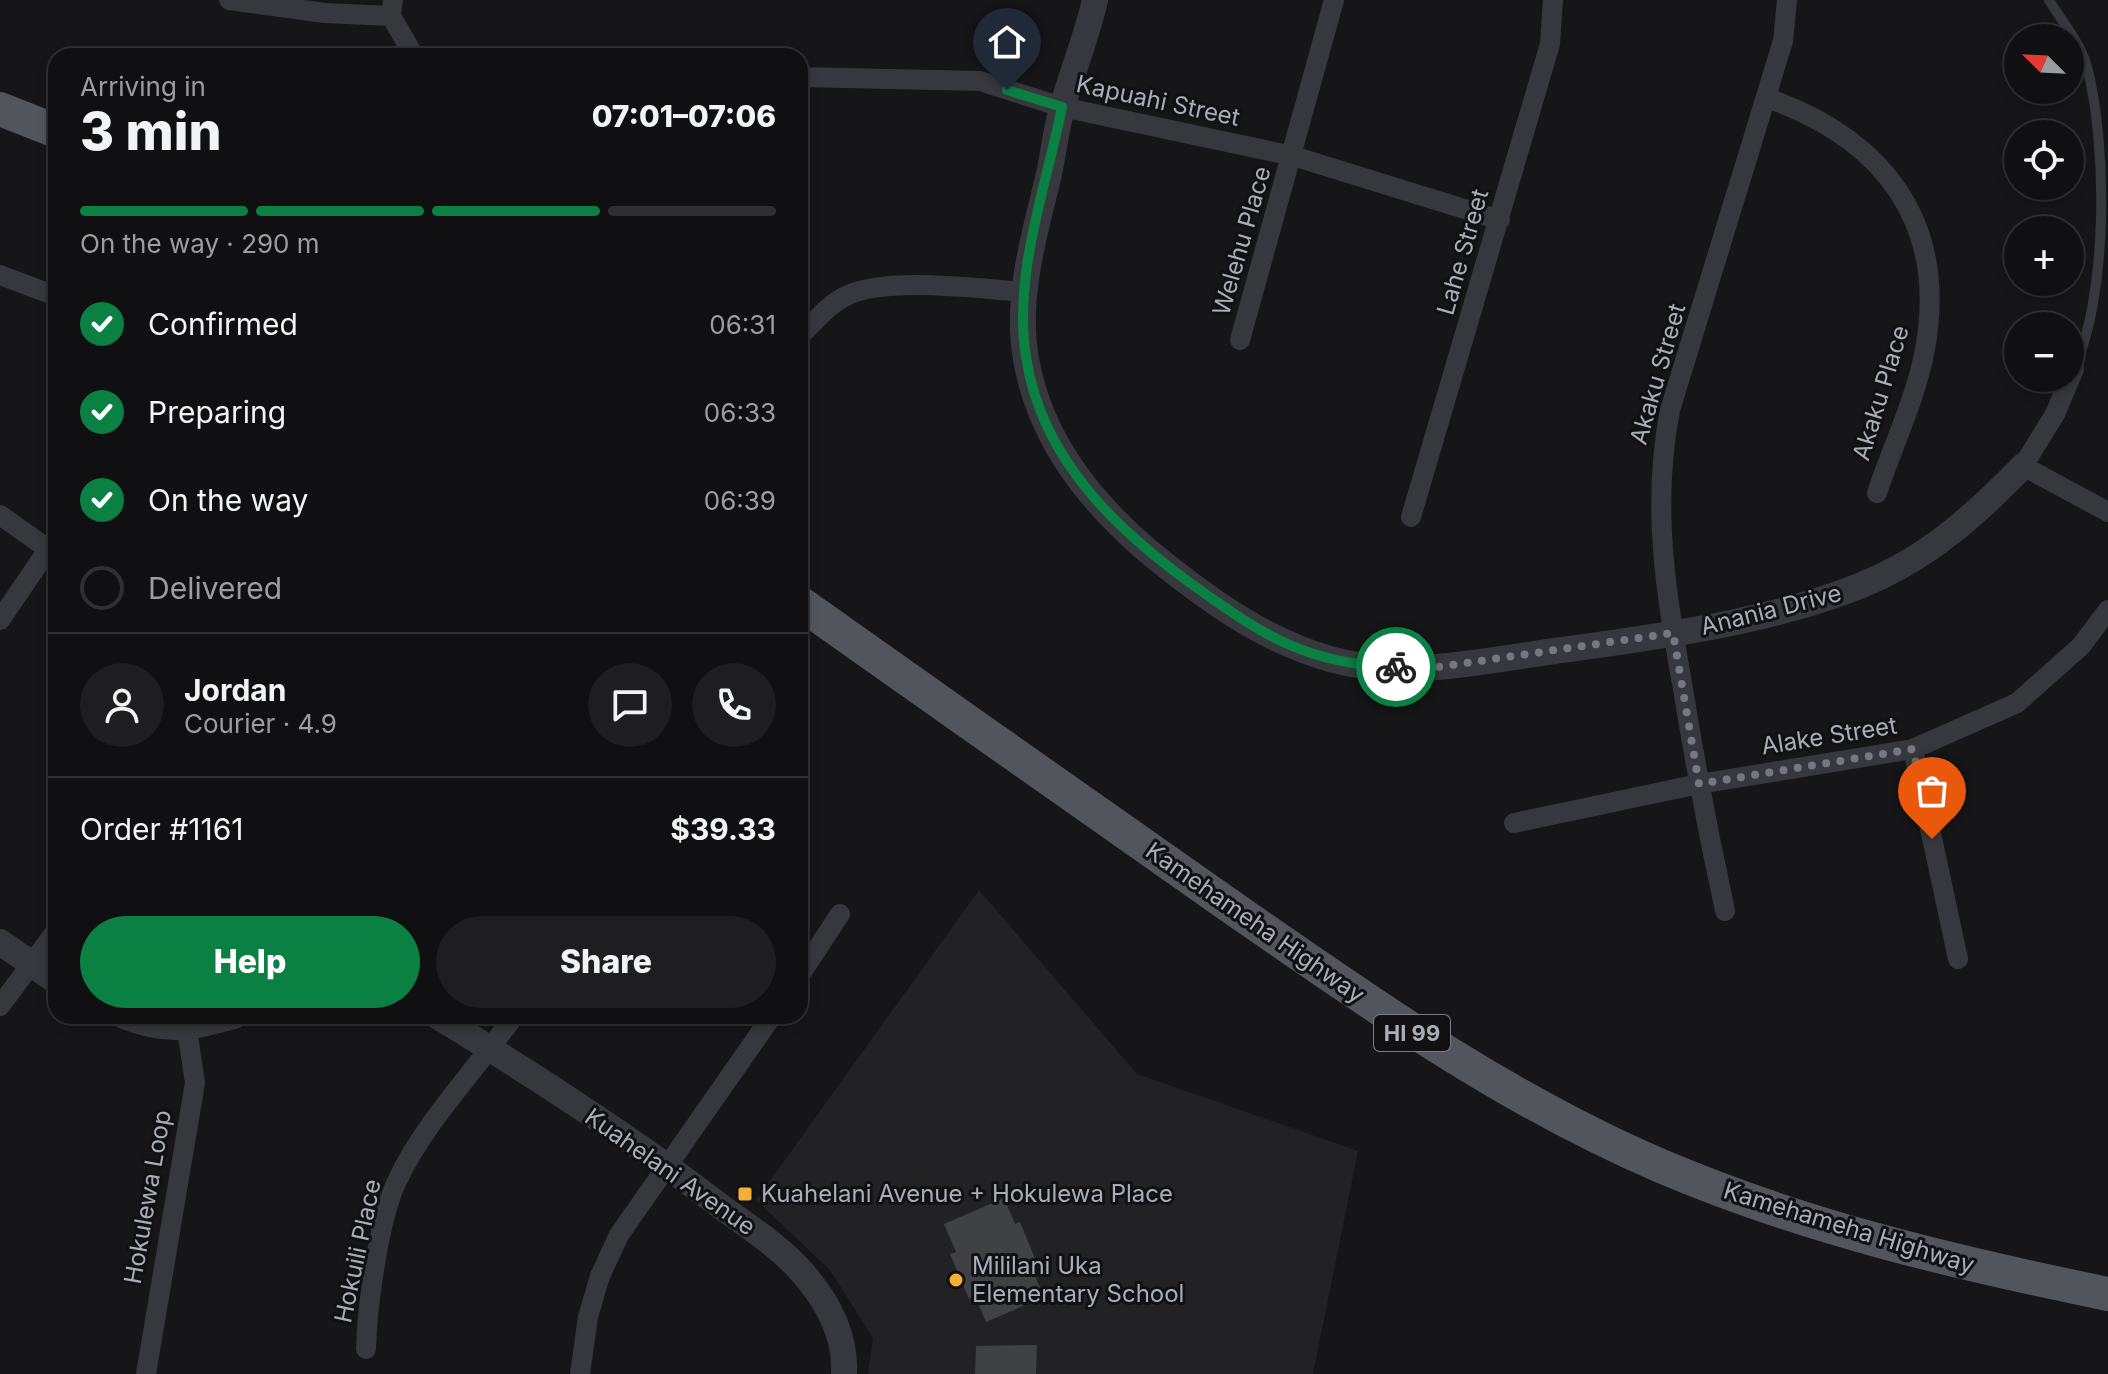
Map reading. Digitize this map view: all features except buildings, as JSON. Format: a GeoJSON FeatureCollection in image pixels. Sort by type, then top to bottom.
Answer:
{"type":"FeatureCollection","features":[{"type":"Feature","properties":{"kind":"main road"},"geometry":{"type":"LineString","coordinates":[[0,109],[48,128]]}},
{"type":"Feature","properties":{"kind":"main road","name":"Kamehameha Highway"},"geometry":{"type":"LineString","coordinates":[[808,609],[1414,1034],[1551,1112],[1659,1165],[1778,1212],[1981,1269],[2108,1294]]}},
{"type":"Feature","properties":{"kind":"street"},"geometry":{"type":"LineString","coordinates":[[229,0],[325,13],[392,8],[410,48]]}},
{"type":"Feature","properties":{"kind":"street","name":"Anania Drive"},"geometry":{"type":"LineString","coordinates":[[1095,0],[1062,107],[1035,223],[1025,292],[1026,357],[1033,382],[1054,444],[1110,519],[1176,574],[1234,614],[1288,645],[1332,660],[1371,666],[1431,668],[1673,633],[1808,604],[1849,591],[1921,556],[1972,517],[2023,466],[2055,414],[2064,392]]}},
{"type":"Feature","properties":{"kind":"street","name":"Welehu Place"},"geometry":{"type":"LineString","coordinates":[[1240,340],[1334,0]]}},
{"type":"Feature","properties":{"kind":"street","name":"Lahe Street"},"geometry":{"type":"LineString","coordinates":[[1411,517],[1550,44],[1553,0]]}},
{"type":"Feature","properties":{"kind":"street","name":"Akaku Street"},"geometry":{"type":"LineString","coordinates":[[1725,911],[1673,633],[1660,537],[1660,458],[1670,410],[1783,41],[1787,0]]}},
{"type":"Feature","properties":{"kind":"street","name":"Kapuahi Street"},"geometry":{"type":"LineString","coordinates":[[808,77],[980,81],[1062,107],[1293,156],[1500,220]]}},
{"type":"Feature","properties":{"kind":"street","name":"Akaku Place"},"geometry":{"type":"LineString","coordinates":[[1767,98],[1800,109],[1862,148],[1895,186],[1926,248],[1931,278],[1925,352],[1877,493]]}},
{"type":"Feature","properties":{"kind":"street"},"geometry":{"type":"LineString","coordinates":[[0,275],[48,293]]}},
{"type":"Feature","properties":{"kind":"street"},"geometry":{"type":"LineString","coordinates":[[808,329],[848,295],[886,287],[1025,292]]}},
{"type":"Feature","properties":{"kind":"street"},"geometry":{"type":"LineString","coordinates":[[2023,466],[2108,512]]}},
{"type":"Feature","properties":{"kind":"street"},"geometry":{"type":"LineString","coordinates":[[0,515],[48,542]]}},
{"type":"Feature","properties":{"kind":"street"},"geometry":{"type":"LineString","coordinates":[[0,620],[48,550]]}},
{"type":"Feature","properties":{"kind":"street","name":"Alake Street"},"geometry":{"type":"LineString","coordinates":[[1514,823],[1699,784],[1913,749],[2017,703],[2081,646],[2108,610]]}},
{"type":"Feature","properties":{"kind":"street"},"geometry":{"type":"LineString","coordinates":[[1913,749],[1958,959]]}},
{"type":"Feature","properties":{"kind":"street"},"geometry":{"type":"LineString","coordinates":[[808,963],[840,914]]}},
{"type":"Feature","properties":{"kind":"street"},"geometry":{"type":"LineString","coordinates":[[0,942],[48,975]]}},
{"type":"Feature","properties":{"kind":"street"},"geometry":{"type":"LineString","coordinates":[[0,1006],[48,943]]}},
{"type":"Feature","properties":{"kind":"street"},"geometry":{"type":"LineString","coordinates":[[145,1024],[187,1029],[205,1024]]}},
{"type":"Feature","properties":{"kind":"street","name":"Kuahelani Avenue"},"geometry":{"type":"LineString","coordinates":[[450,1024],[668,1167],[801,1270],[835,1319],[845,1354],[844,1374]]}},
{"type":"Feature","properties":{"kind":"street","name":"Hokuili Place"},"geometry":{"type":"LineString","coordinates":[[366,1349],[367,1312],[395,1184],[411,1155],[508,1024]]}},
{"type":"Feature","properties":{"kind":"street"},"geometry":{"type":"LineString","coordinates":[[580,1374],[588,1317],[600,1276],[619,1235],[766,1024]]}},
{"type":"Feature","properties":{"kind":"street","name":"Hokulewa Loop"},"geometry":{"type":"LineString","coordinates":[[146,1374],[195,1083],[187,1029]]}},
{"type":"Feature","properties":{"kind":"lane"},"geometry":{"type":"LineString","coordinates":[[2049,0],[2085,61],[2105,156],[2104,242],[2088,344],[2084,351]]}},
{"type":"Feature","properties":{"kind":"shaded area"},"geometry":{"type":"Polygon","coordinates":[[[979,890],[1137,1074],[1358,1151],[1313,1374],[868,1374],[873,1338],[830,1270],[756,1200],[979,890]]]}},
{"type":"Feature","properties":{"kind":"way so far"},"geometry":{"type":"LineString","coordinates":[[1396,667],[1431,668],[1673,633],[1699,784],[1913,749],[1932,839]]}},
{"type":"Feature","properties":{"kind":"place","name":"Kuahelani Avenue + Hokulewa Place"},"geometry":{"type":"Point","coordinates":[745,1194]}},
{"type":"Feature","properties":{"kind":"place","name":"Mililani Uka Elementary School"},"geometry":{"type":"Point","coordinates":[956,1280]}},
{"type":"Feature","properties":{"kind":"route"},"geometry":{"type":"LineString","coordinates":[[1007,90],[1062,107],[1035,223],[1025,292],[1026,357],[1054,444],[1110,519],[1176,574],[1234,614],[1288,645],[1332,660],[1396,667]]}}]}
